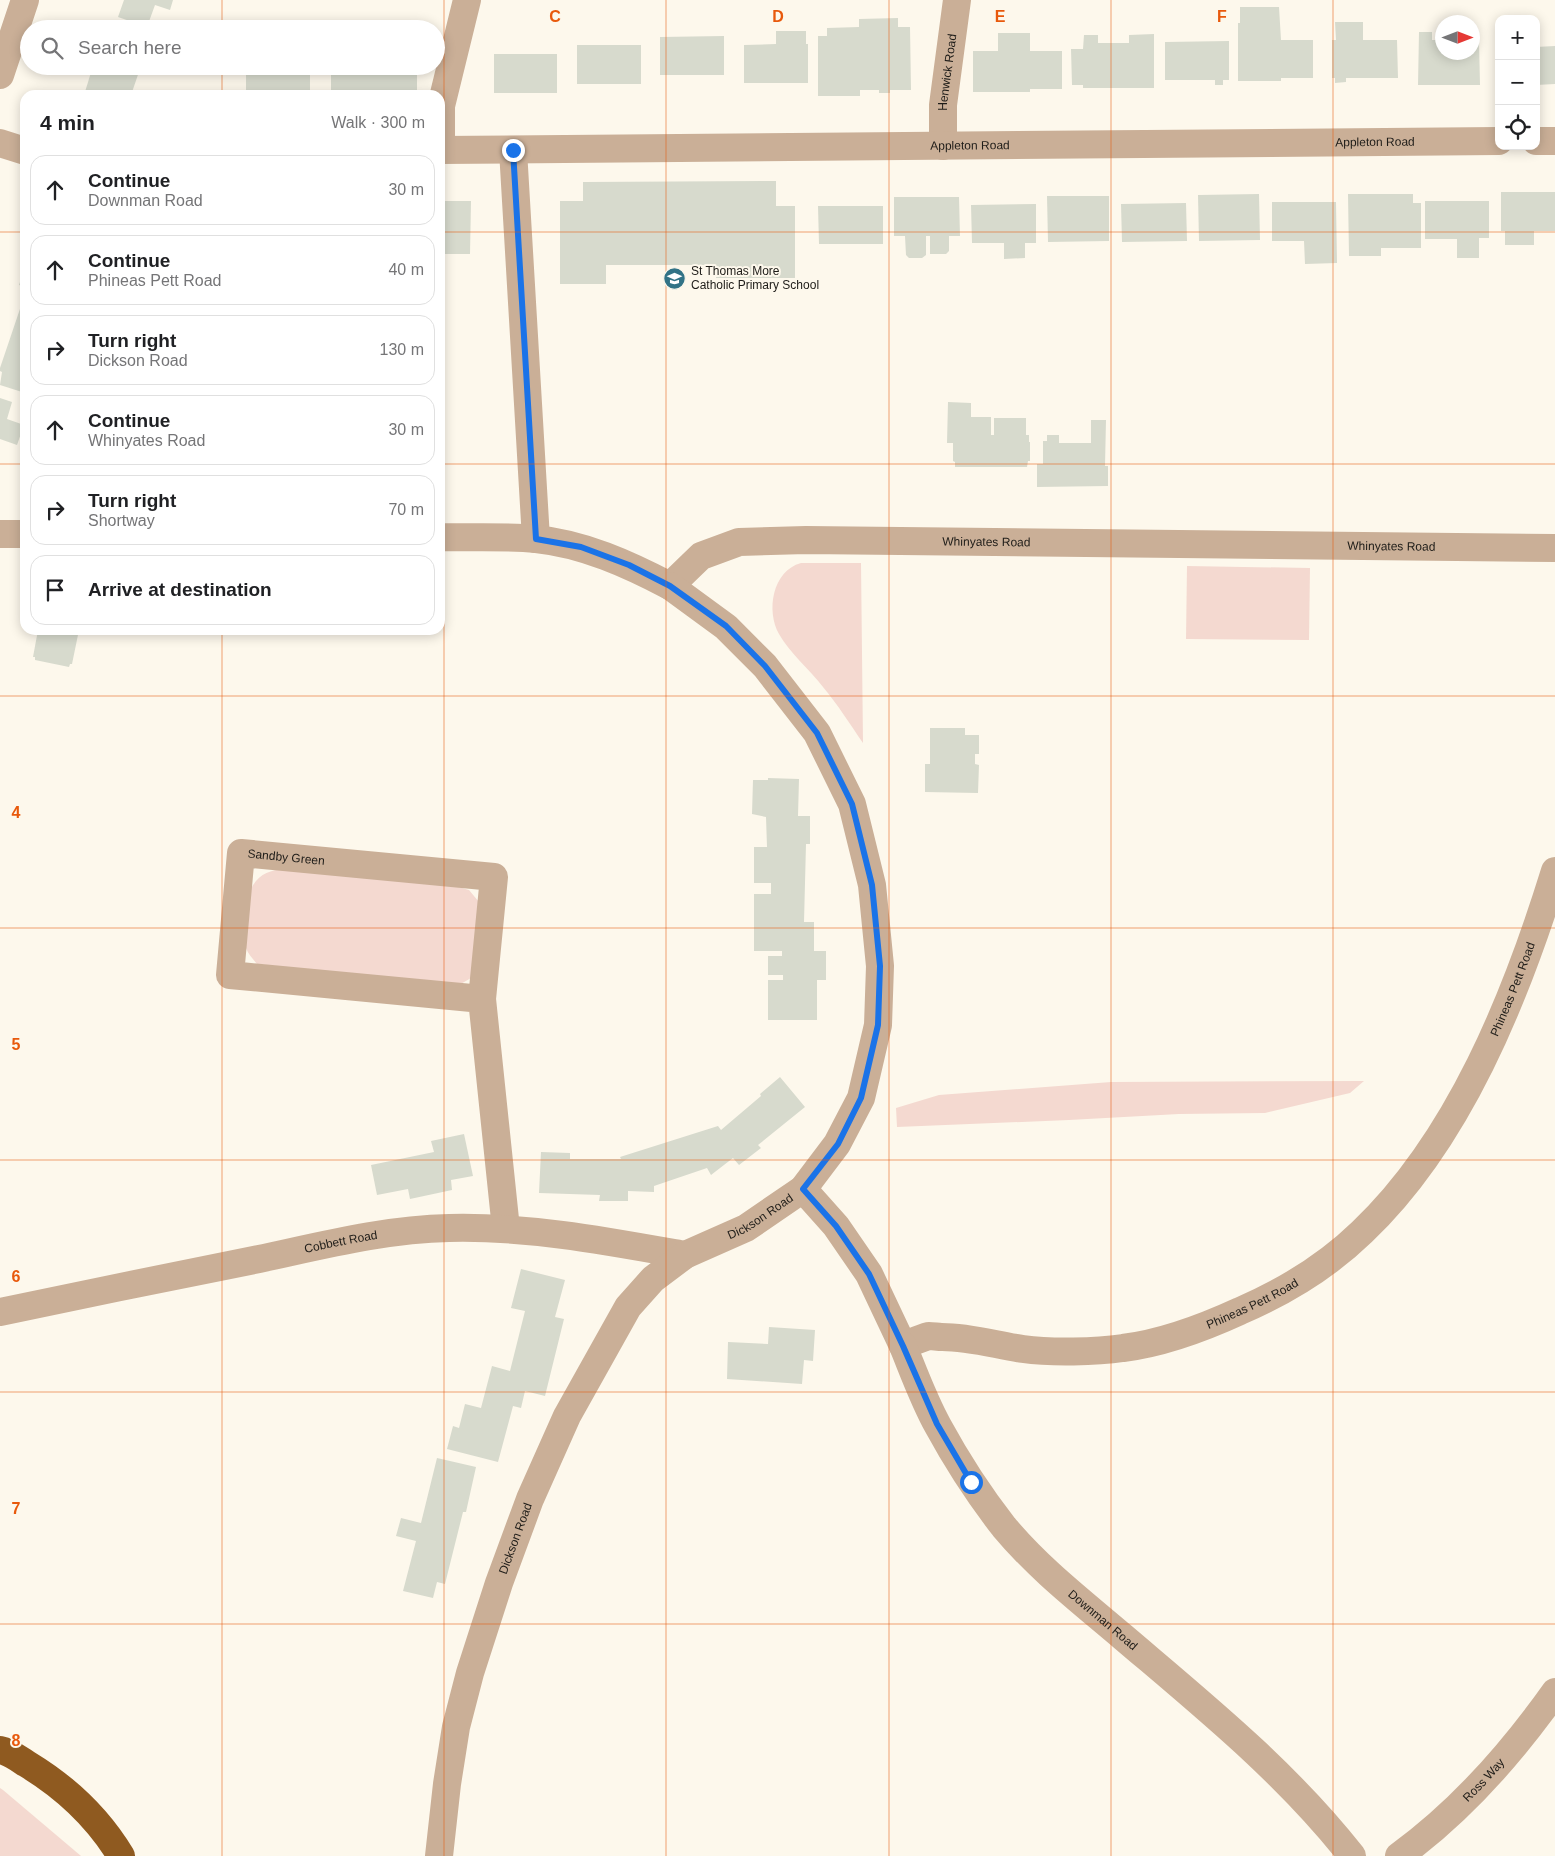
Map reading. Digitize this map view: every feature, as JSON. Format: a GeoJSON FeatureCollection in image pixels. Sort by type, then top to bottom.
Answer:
{"type":"FeatureCollection","features":[{"type":"Feature","properties":{"kind":"highway"},"geometry":{"type":"LineString","coordinates":[[0,1750],[6,1751],[66,1791],[96,1821],[121,1856]]}},
{"type":"Feature","properties":{"kind":"street"},"geometry":{"type":"LineString","coordinates":[[0,75],[25,0]]}},
{"type":"Feature","properties":{"kind":"street"},"geometry":{"type":"LineString","coordinates":[[445,90],[467,0]]}},
{"type":"Feature","properties":{"kind":"street","name":"Henwick Road"},"geometry":{"type":"LineString","coordinates":[[943,146],[943,105],[957,0]]}},
{"type":"Feature","properties":{"kind":"street"},"geometry":{"type":"LineString","coordinates":[[1540,141],[1555,141]]}},
{"type":"Feature","properties":{"kind":"street"},"geometry":{"type":"LineString","coordinates":[[0,142],[20,149]]}},
{"type":"Feature","properties":{"kind":"street","name":"Appleton Road"},"geometry":{"type":"LineString","coordinates":[[445,150],[1495,142]]}},
{"type":"Feature","properties":{"kind":"street"},"geometry":{"type":"LineString","coordinates":[[513,150],[536,539]]}},
{"type":"Feature","properties":{"kind":"street"},"geometry":{"type":"LineString","coordinates":[[0,534],[20,534]]}},
{"type":"Feature","properties":{"kind":"street"},"geometry":{"type":"LineString","coordinates":[[445,537],[536,539],[581,547],[629,565],[670,586]]}},
{"type":"Feature","properties":{"kind":"street","name":"Whinyates Road"},"geometry":{"type":"LineString","coordinates":[[670,586],[701,556],[739,542],[806,540],[1555,548]]}},
{"type":"Feature","properties":{"kind":"street","name":"Dickson Road"},"geometry":{"type":"LineString","coordinates":[[439,1856],[447,1784],[459,1718],[470,1672],[499,1583],[530,1499],[567,1416],[628,1307],[653,1279],[685,1255],[746,1228],[803,1189],[838,1144],[861,1098],[878,1025],[880,966],[872,885],[852,804],[817,733],[765,666],[726,626],[670,586]]}},
{"type":"Feature","properties":{"kind":"street","name":"Sandby Green"},"geometry":{"type":"LineString","coordinates":[[482,999],[230,975],[241,853],[494,877],[482,999],[506,1229]]}},
{"type":"Feature","properties":{"kind":"street","name":"Phineas Pett Road"},"geometry":{"type":"LineString","coordinates":[[903,1346],[929,1336],[963,1337],[1025,1349],[1079,1351],[1123,1348],[1173,1337],[1215,1323],[1266,1299],[1315,1270],[1362,1233],[1402,1189],[1435,1146],[1475,1073],[1507,1003],[1538,925],[1555,870]]}},
{"type":"Feature","properties":{"kind":"street"},"geometry":{"type":"LineString","coordinates":[[803,1189],[836,1226],[869,1274],[903,1346]]}},
{"type":"Feature","properties":{"kind":"street","name":"Cobbett Road"},"geometry":{"type":"LineString","coordinates":[[0,1312],[284,1253],[387,1234],[448,1228],[506,1229],[568,1235],[685,1255]]}},
{"type":"Feature","properties":{"kind":"street","name":"Downman Road"},"geometry":{"type":"LineString","coordinates":[[903,1346],[937,1424],[971,1482],[1005,1528],[1056,1581],[1244,1740],[1283,1777],[1352,1856]]}},
{"type":"Feature","properties":{"kind":"street","name":"Ross Way"},"geometry":{"type":"LineString","coordinates":[[1399,1856],[1459,1806],[1492,1772],[1537,1718],[1555,1692]]}},
{"type":"Feature","properties":{"kind":"shaded area"},"geometry":{"type":"Polygon","coordinates":[[[801,563],[861,563],[863,743],[818,681],[783,641],[775,625],[773,604],[774,593],[778,583],[791,567],[801,563]]]}},
{"type":"Feature","properties":{"kind":"shaded area"},"geometry":{"type":"Polygon","coordinates":[[[1187,566],[1310,568],[1309,640],[1186,639],[1187,566]]]}},
{"type":"Feature","properties":{"kind":"shaded area"},"geometry":{"type":"Polygon","coordinates":[[[288,868],[455,886],[469,890],[479,902],[471,978],[459,985],[257,964],[248,952],[244,940],[243,922],[248,895],[256,881],[263,875],[270,871],[288,868]]]}},
{"type":"Feature","properties":{"kind":"shaded area"},"geometry":{"type":"Polygon","coordinates":[[[1364,1081],[1350,1093],[1265,1113],[1179,1114],[897,1127],[896,1108],[939,1095],[1111,1082],[1364,1081]]]}},
{"type":"Feature","properties":{"kind":"shaded area"},"geometry":{"type":"Polygon","coordinates":[[[0,1788],[3,1790],[81,1856],[0,1856],[0,1788]]]}},
{"type":"Feature","properties":{"kind":"building"},"geometry":{"type":"Polygon","coordinates":[[[124,0],[173,0],[170,10],[155,5],[150,20],[127,20],[118,17],[124,0]]]}},
{"type":"Feature","properties":{"kind":"building"},"geometry":{"type":"Polygon","coordinates":[[[1240,7],[1279,7],[1281,40],[1313,40],[1313,78],[1281,78],[1281,81],[1238,81],[1238,23],[1240,23],[1240,7]]]}},
{"type":"Feature","properties":{"kind":"building"},"geometry":{"type":"Polygon","coordinates":[[[898,18],[898,27],[910,27],[911,90],[890,90],[890,93],[879,93],[879,90],[860,90],[860,96],[818,96],[818,36],[827,36],[827,28],[859,27],[859,19],[898,18]]]}},
{"type":"Feature","properties":{"kind":"building"},"geometry":{"type":"Polygon","coordinates":[[[1335,22],[1363,22],[1363,40],[1397,40],[1398,78],[1346,78],[1346,82],[1335,83],[1335,78],[1332,78],[1332,40],[1336,40],[1335,22]]]}},
{"type":"Feature","properties":{"kind":"building"},"geometry":{"type":"Polygon","coordinates":[[[776,31],[806,31],[808,83],[744,83],[744,45],[776,44],[776,31]]]}},
{"type":"Feature","properties":{"kind":"building"},"geometry":{"type":"Polygon","coordinates":[[[1419,32],[1432,32],[1432,40],[1435,40],[1435,60],[1479,60],[1480,85],[1418,85],[1419,32]]]}},
{"type":"Feature","properties":{"kind":"building"},"geometry":{"type":"Polygon","coordinates":[[[998,33],[1030,33],[1030,51],[1062,51],[1062,89],[1030,89],[1030,92],[973,92],[973,51],[998,51],[998,33]]]}},
{"type":"Feature","properties":{"kind":"building"},"geometry":{"type":"Polygon","coordinates":[[[1154,34],[1154,88],[1083,88],[1083,85],[1072,85],[1071,49],[1083,49],[1084,35],[1098,35],[1098,43],[1129,43],[1129,35],[1154,34]]]}},
{"type":"Feature","properties":{"kind":"building"},"geometry":{"type":"Polygon","coordinates":[[[724,36],[724,75],[660,75],[660,37],[724,36]]]}},
{"type":"Feature","properties":{"kind":"building"},"geometry":{"type":"Polygon","coordinates":[[[1229,41],[1229,80],[1223,80],[1223,85],[1215,85],[1215,80],[1165,80],[1165,42],[1229,41]]]}},
{"type":"Feature","properties":{"kind":"building"},"geometry":{"type":"Polygon","coordinates":[[[577,45],[641,45],[641,84],[577,84],[577,45]]]}},
{"type":"Feature","properties":{"kind":"building"},"geometry":{"type":"Polygon","coordinates":[[[1555,46],[1555,84],[1540,85],[1540,47],[1555,46]]]}},
{"type":"Feature","properties":{"kind":"building"},"geometry":{"type":"Polygon","coordinates":[[[494,54],[557,54],[557,93],[494,93],[494,54]]]}},
{"type":"Feature","properties":{"kind":"building"},"geometry":{"type":"Polygon","coordinates":[[[90,75],[138,75],[133,90],[86,90],[90,75]]]}},
{"type":"Feature","properties":{"kind":"building"},"geometry":{"type":"Polygon","coordinates":[[[246,75],[310,75],[310,90],[246,90],[246,75]]]}},
{"type":"Feature","properties":{"kind":"building"},"geometry":{"type":"Polygon","coordinates":[[[331,75],[417,75],[417,90],[331,90],[331,75]]]}},
{"type":"Feature","properties":{"kind":"building"},"geometry":{"type":"Polygon","coordinates":[[[776,181],[776,206],[795,206],[795,278],[716,278],[716,265],[606,265],[606,284],[560,284],[560,201],[583,201],[583,182],[776,181]]]}},
{"type":"Feature","properties":{"kind":"building"},"geometry":{"type":"Polygon","coordinates":[[[1501,192],[1555,192],[1555,231],[1534,231],[1534,245],[1505,245],[1505,231],[1501,231],[1501,192]]]}},
{"type":"Feature","properties":{"kind":"building"},"geometry":{"type":"Polygon","coordinates":[[[1259,194],[1260,240],[1199,241],[1198,195],[1259,194]]]}},
{"type":"Feature","properties":{"kind":"building"},"geometry":{"type":"Polygon","coordinates":[[[1348,194],[1413,194],[1413,203],[1421,203],[1421,248],[1381,248],[1381,256],[1349,256],[1348,194]]]}},
{"type":"Feature","properties":{"kind":"building"},"geometry":{"type":"Polygon","coordinates":[[[1047,196],[1109,196],[1109,241],[1048,242],[1047,196]]]}},
{"type":"Feature","properties":{"kind":"building"},"geometry":{"type":"Polygon","coordinates":[[[894,197],[959,197],[960,236],[949,236],[949,251],[946,254],[930,254],[930,236],[926,236],[926,255],[922,258],[909,258],[906,255],[905,236],[894,236],[894,197]]]}},
{"type":"Feature","properties":{"kind":"building"},"geometry":{"type":"Polygon","coordinates":[[[445,201],[471,201],[470,254],[445,254],[445,201]]]}},
{"type":"Feature","properties":{"kind":"building"},"geometry":{"type":"Polygon","coordinates":[[[1425,201],[1489,201],[1489,238],[1479,238],[1479,258],[1457,258],[1457,239],[1425,239],[1425,201]]]}},
{"type":"Feature","properties":{"kind":"building"},"geometry":{"type":"Polygon","coordinates":[[[1272,202],[1336,202],[1337,263],[1305,264],[1304,241],[1272,241],[1272,202]]]}},
{"type":"Feature","properties":{"kind":"building"},"geometry":{"type":"Polygon","coordinates":[[[1186,203],[1187,241],[1122,242],[1121,204],[1186,203]]]}},
{"type":"Feature","properties":{"kind":"building"},"geometry":{"type":"Polygon","coordinates":[[[1036,204],[1036,243],[1025,243],[1025,258],[1004,259],[1004,243],[972,243],[971,205],[1036,204]]]}},
{"type":"Feature","properties":{"kind":"building"},"geometry":{"type":"Polygon","coordinates":[[[818,206],[883,206],[883,244],[819,244],[818,206]]]}},
{"type":"Feature","properties":{"kind":"building"},"geometry":{"type":"Polygon","coordinates":[[[20,309],[20,391],[0,385],[2,372],[0,368],[20,309]]]}},
{"type":"Feature","properties":{"kind":"building"},"geometry":{"type":"Polygon","coordinates":[[[0,398],[12,402],[7,419],[20,424],[20,436],[17,445],[0,439],[0,398]]]}},
{"type":"Feature","properties":{"kind":"building"},"geometry":{"type":"Polygon","coordinates":[[[948,402],[971,403],[971,417],[991,417],[991,435],[994,435],[994,418],[1026,418],[1026,435],[1029,435],[1030,442],[1030,461],[1028,461],[1027,467],[955,467],[953,443],[947,443],[948,402]]]}},
{"type":"Feature","properties":{"kind":"building"},"geometry":{"type":"Polygon","coordinates":[[[1091,420],[1106,420],[1105,466],[1108,466],[1108,486],[1037,487],[1037,464],[1043,464],[1043,441],[1047,441],[1047,435],[1059,435],[1059,443],[1091,443],[1091,420]]]}},
{"type":"Feature","properties":{"kind":"building"},"geometry":{"type":"Polygon","coordinates":[[[37,635],[78,635],[72,664],[69,667],[35,660],[35,657],[33,657],[37,635]]]}},
{"type":"Feature","properties":{"kind":"building"},"geometry":{"type":"Polygon","coordinates":[[[930,728],[965,728],[965,735],[979,735],[979,754],[975,754],[975,764],[979,765],[978,793],[925,792],[925,764],[930,764],[930,728]]]}},
{"type":"Feature","properties":{"kind":"building"},"geometry":{"type":"Polygon","coordinates":[[[768,778],[799,779],[798,816],[810,816],[810,844],[806,844],[804,922],[814,922],[814,951],[826,951],[826,980],[817,980],[817,1020],[768,1020],[768,980],[783,980],[783,975],[768,975],[768,956],[782,956],[782,951],[754,951],[754,894],[771,894],[771,883],[754,883],[754,847],[767,847],[766,817],[752,814],[753,780],[768,780],[768,778]]]}},
{"type":"Feature","properties":{"kind":"building"},"geometry":{"type":"Polygon","coordinates":[[[780,1077],[805,1107],[758,1145],[761,1148],[739,1165],[733,1158],[711,1175],[707,1168],[654,1186],[654,1192],[628,1191],[628,1201],[599,1201],[600,1195],[539,1193],[541,1152],[570,1153],[570,1159],[621,1159],[620,1157],[718,1126],[721,1130],[780,1077]]]}},
{"type":"Feature","properties":{"kind":"building"},"geometry":{"type":"Polygon","coordinates":[[[464,1134],[473,1176],[451,1180],[452,1190],[410,1199],[408,1189],[377,1195],[371,1165],[434,1152],[431,1141],[464,1134]]]}},
{"type":"Feature","properties":{"kind":"building"},"geometry":{"type":"Polygon","coordinates":[[[521,1269],[565,1280],[555,1317],[564,1319],[545,1396],[525,1391],[521,1408],[513,1406],[498,1462],[447,1449],[453,1426],[459,1428],[465,1404],[481,1408],[492,1366],[510,1371],[525,1311],[511,1308],[521,1269]]]}},
{"type":"Feature","properties":{"kind":"building"},"geometry":{"type":"Polygon","coordinates":[[[769,1327],[815,1330],[813,1361],[804,1360],[802,1384],[727,1379],[728,1342],[768,1344],[769,1327]]]}},
{"type":"Feature","properties":{"kind":"building"},"geometry":{"type":"Polygon","coordinates":[[[437,1458],[476,1467],[466,1512],[463,1512],[445,1584],[437,1582],[433,1598],[403,1591],[416,1541],[396,1536],[401,1518],[421,1523],[437,1458]]]}},
{"type":"Feature","properties":{"kind":"place","name":"St Thomas More Catholic Primary School"},"geometry":{"type":"Point","coordinates":[675,278]}},
{"type":"Feature","properties":{"kind":"route"},"geometry":{"type":"LineString","coordinates":[[513,150],[536,539],[581,547],[629,565],[670,586],[726,626],[765,666],[817,733],[852,804],[872,885],[880,966],[878,1025],[861,1098],[838,1144],[803,1189],[836,1226],[869,1274],[937,1424],[971,1482]]}}]}
